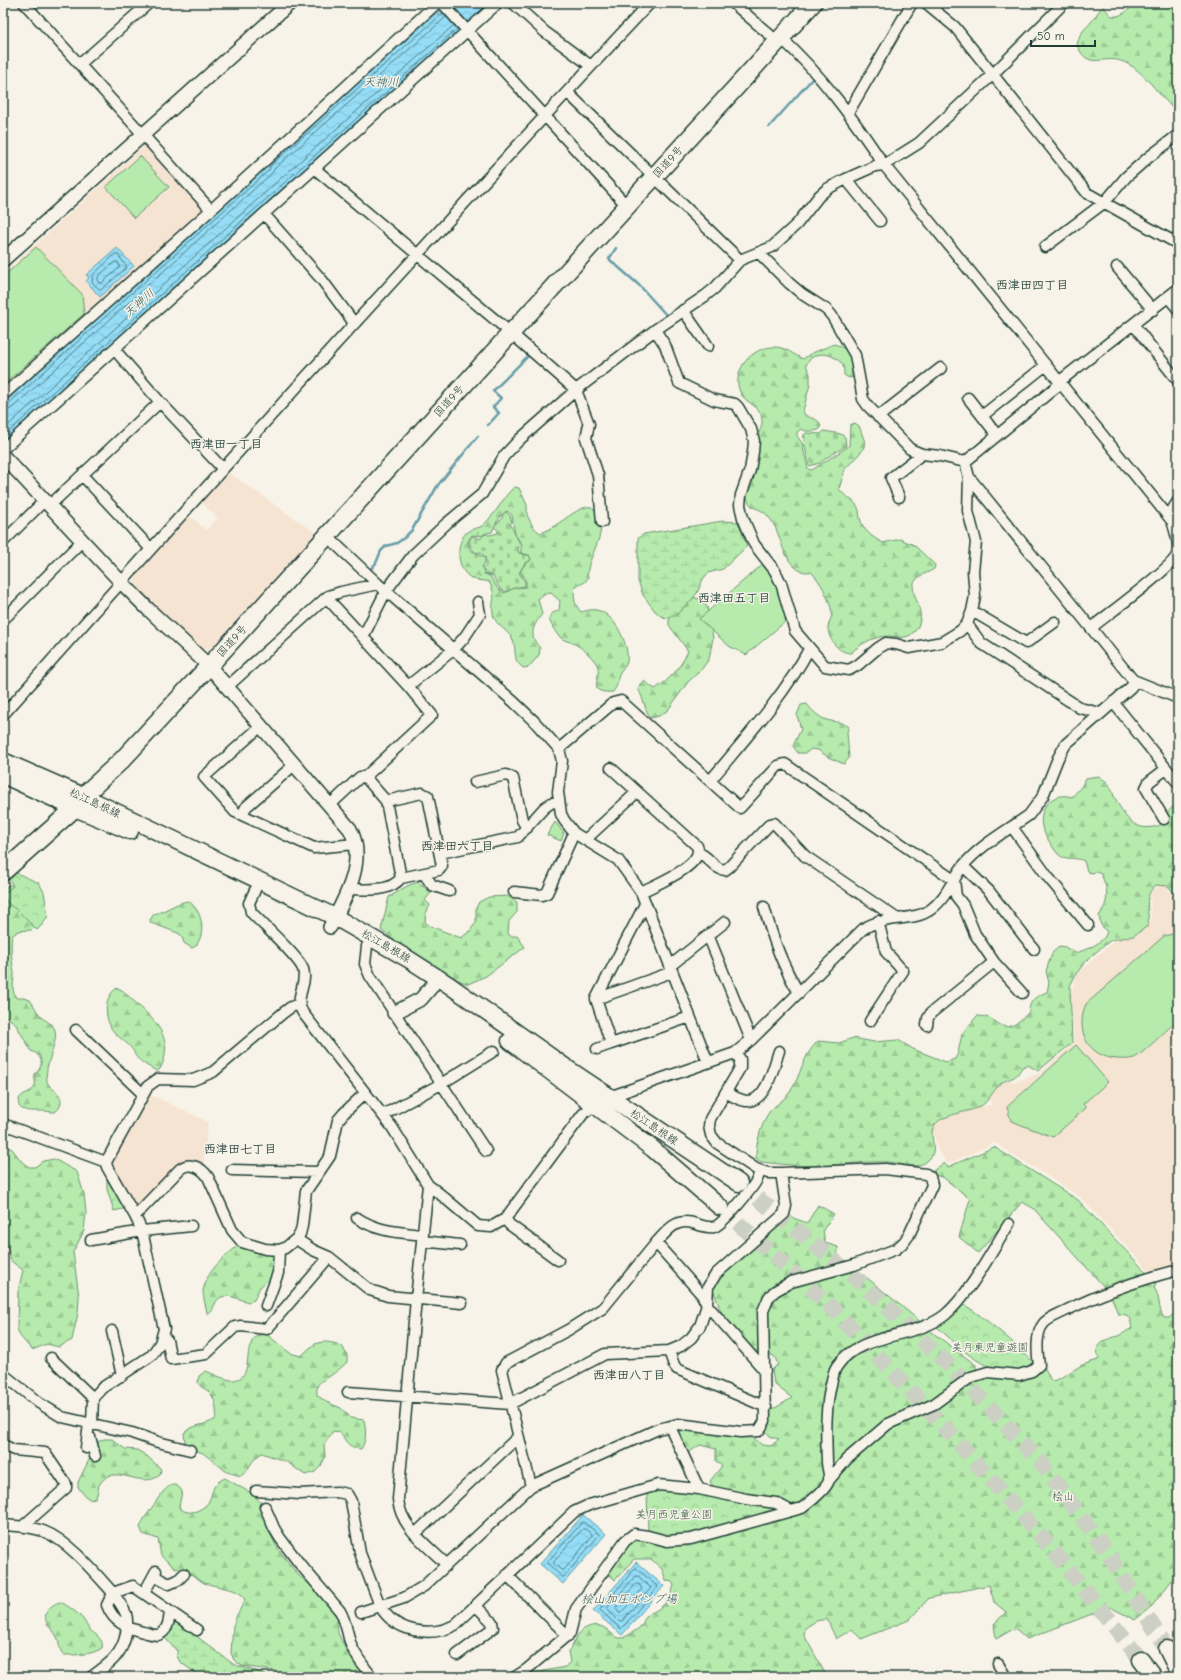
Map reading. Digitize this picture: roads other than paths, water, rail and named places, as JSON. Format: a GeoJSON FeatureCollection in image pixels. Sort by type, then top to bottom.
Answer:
{"type":"FeatureCollection","features":[{"type":"Feature","properties":{"kind":"highway","name":"国道9号"},"geometry":{"type":"LineString","coordinates":[[3,872],[122,760],[511,332],[813,3]]}},
{"type":"Feature","properties":{"kind":"highway","name":"国道9号"},"geometry":{"type":"LineString","coordinates":[[3,862],[75,803]]}},
{"type":"Feature","properties":{"kind":"main road","name":"松江島根線"},"geometry":{"type":"LineString","coordinates":[[3,761],[114,824],[255,890],[333,922],[367,946],[406,968],[501,1034],[653,1149],[720,1207]]}},
{"type":"Feature","properties":{"kind":"main road","name":"松江島根線"},"geometry":{"type":"LineString","coordinates":[[3,775],[75,803],[390,948],[448,984],[609,1097],[739,1184]]}},
{"type":"Feature","properties":{"kind":"main road"},"geometry":{"type":"LineString","coordinates":[[1167,1649],[1178,1671]]}},
{"type":"Feature","properties":{"kind":"main road"},"geometry":{"type":"LineString","coordinates":[[1141,1660],[1154,1677]]}},
{"type":"Feature","properties":{"kind":"street"},"geometry":{"type":"LineString","coordinates":[[24,3],[211,210]]}},
{"type":"Feature","properties":{"kind":"street"},"geometry":{"type":"LineString","coordinates":[[80,64],[149,3]]}},
{"type":"Feature","properties":{"kind":"street"},"geometry":{"type":"LineString","coordinates":[[3,260],[290,3]]}},
{"type":"Feature","properties":{"kind":"street"},"geometry":{"type":"LineString","coordinates":[[3,395],[211,210],[437,3]]}},
{"type":"Feature","properties":{"kind":"street"},"geometry":{"type":"LineString","coordinates":[[442,3],[627,206]]}},
{"type":"Feature","properties":{"kind":"street"},"geometry":{"type":"LineString","coordinates":[[3,449],[466,30],[498,3]]}},
{"type":"Feature","properties":{"kind":"street"},"geometry":{"type":"LineString","coordinates":[[513,3],[545,32],[591,66]]}},
{"type":"Feature","properties":{"kind":"street"},"geometry":{"type":"LineString","coordinates":[[3,715],[120,582],[417,254],[650,3]]}},
{"type":"Feature","properties":{"kind":"street"},"geometry":{"type":"LineString","coordinates":[[733,3],[802,59],[848,113],[884,164],[1169,515],[1178,545],[1178,555],[1173,562],[1091,628]]}},
{"type":"Feature","properties":{"kind":"street"},"geometry":{"type":"LineString","coordinates":[[848,113],[912,3]]}},
{"type":"Feature","properties":{"kind":"street"},"geometry":{"type":"LineString","coordinates":[[926,3],[955,27],[1083,188],[1092,196],[1178,244]]}},
{"type":"Feature","properties":{"kind":"street"},"geometry":{"type":"LineString","coordinates":[[363,637],[382,587],[447,522],[482,494],[509,450],[576,390],[655,330],[715,288],[740,260],[772,247],[797,224],[823,193],[834,184],[875,166],[884,164],[919,143],[992,75],[1064,3]]}},
{"type":"Feature","properties":{"kind":"street"},"geometry":{"type":"LineString","coordinates":[[567,92],[740,260]]}},
{"type":"Feature","properties":{"kind":"street"},"geometry":{"type":"LineString","coordinates":[[1045,247],[1105,202],[1126,177],[1178,135]]}},
{"type":"Feature","properties":{"kind":"street"},"geometry":{"type":"LineString","coordinates":[[314,168],[511,332],[576,390],[589,424],[586,438],[598,476],[602,522]]}},
{"type":"Feature","properties":{"kind":"street"},"geometry":{"type":"LineString","coordinates":[[846,179],[880,221]]}},
{"type":"Feature","properties":{"kind":"street"},"geometry":{"type":"LineString","coordinates":[[264,214],[322,280],[354,324]]}},
{"type":"Feature","properties":{"kind":"street"},"geometry":{"type":"LineString","coordinates":[[759,253],[789,283],[827,310],[832,316],[855,355],[863,399],[906,446],[922,454],[940,456],[965,462]]}},
{"type":"Feature","properties":{"kind":"street"},"geometry":{"type":"LineString","coordinates":[[1117,267],[1153,310]]}},
{"type":"Feature","properties":{"kind":"street"},"geometry":{"type":"LineString","coordinates":[[965,462],[1061,382],[1178,289]]}},
{"type":"Feature","properties":{"kind":"street"},"geometry":{"type":"LineString","coordinates":[[1168,297],[1178,309]]}},
{"type":"Feature","properties":{"kind":"street"},"geometry":{"type":"LineString","coordinates":[[683,310],[708,346]]}},
{"type":"Feature","properties":{"kind":"street"},"geometry":{"type":"LineString","coordinates":[[1133,324],[1178,381]]}},
{"type":"Feature","properties":{"kind":"street"},"geometry":{"type":"LineString","coordinates":[[655,330],[665,346],[678,383],[714,400],[735,404],[751,429],[754,441],[753,452],[750,470],[741,495],[740,505],[747,530],[754,544],[771,564],[781,583],[795,631],[825,666],[849,670],[858,666],[878,648],[886,643],[909,648],[942,642],[960,631],[967,624],[972,611],[975,596],[974,570],[976,542],[968,511],[969,477],[965,462]]}},
{"type":"Feature","properties":{"kind":"street"},"geometry":{"type":"LineString","coordinates":[[114,349],[160,402],[223,469]]}},
{"type":"Feature","properties":{"kind":"street"},"geometry":{"type":"LineString","coordinates":[[982,416],[1046,364]]}},
{"type":"Feature","properties":{"kind":"street"},"geometry":{"type":"LineString","coordinates":[[878,417],[941,368]]}},
{"type":"Feature","properties":{"kind":"street"},"geometry":{"type":"LineString","coordinates":[[968,398],[997,435]]}},
{"type":"Feature","properties":{"kind":"street"},"geometry":{"type":"LineString","coordinates":[[3,542],[46,503],[82,474],[160,402]]}},
{"type":"Feature","properties":{"kind":"street"},"geometry":{"type":"LineString","coordinates":[[899,497],[890,478],[922,454]]}},
{"type":"Feature","properties":{"kind":"street"},"geometry":{"type":"LineString","coordinates":[[3,456],[120,582],[209,666],[350,829],[355,844],[355,867],[348,889],[333,922]]}},
{"type":"Feature","properties":{"kind":"street"},"geometry":{"type":"LineString","coordinates":[[82,474],[151,549]]}},
{"type":"Feature","properties":{"kind":"street"},"geometry":{"type":"LineString","coordinates":[[969,477],[1133,680],[1178,698]]}},
{"type":"Feature","properties":{"kind":"street"},"geometry":{"type":"LineString","coordinates":[[1169,515],[1178,501]]}},
{"type":"Feature","properties":{"kind":"street"},"geometry":{"type":"LineString","coordinates":[[327,536],[382,587],[519,707],[559,749],[562,761],[558,792],[560,814],[574,833],[615,857],[641,892],[708,1062]]}},
{"type":"Feature","properties":{"kind":"street"},"geometry":{"type":"LineString","coordinates":[[3,620],[82,542]]}},
{"type":"Feature","properties":{"kind":"street"},"geometry":{"type":"LineString","coordinates":[[227,687],[327,598],[340,592],[382,587]]}},
{"type":"Feature","properties":{"kind":"street"},"geometry":{"type":"LineString","coordinates":[[327,598],[408,686],[432,715],[365,776],[360,777],[330,806]]}},
{"type":"Feature","properties":{"kind":"street"},"geometry":{"type":"LineString","coordinates":[[408,686],[453,650],[464,638],[480,614],[478,602]]}},
{"type":"Feature","properties":{"kind":"street"},"geometry":{"type":"LineString","coordinates":[[972,611],[1026,643],[1055,622]]}},
{"type":"Feature","properties":{"kind":"street"},"geometry":{"type":"LineString","coordinates":[[967,624],[981,643],[1080,708],[1100,713]]}},
{"type":"Feature","properties":{"kind":"street"},"geometry":{"type":"LineString","coordinates":[[710,781],[760,721],[810,649]]}},
{"type":"Feature","properties":{"kind":"street"},"geometry":{"type":"LineString","coordinates":[[255,890],[249,903],[251,912],[291,954],[302,968],[304,978],[299,1004],[303,1013],[383,1116],[428,1185],[478,1226],[491,1227],[505,1219],[583,1114],[594,1105],[609,1097],[735,1053],[751,1040],[858,933],[867,926],[878,921],[921,914],[928,911],[940,901],[963,866],[976,853],[1034,809],[1042,796],[1058,758],[1066,744],[1131,687],[1133,680]]}},
{"type":"Feature","properties":{"kind":"street"},"geometry":{"type":"LineString","coordinates":[[559,749],[618,700],[740,808],[778,766],[785,764],[954,880],[956,896],[963,905],[975,934],[994,962],[1022,992]]}},
{"type":"Feature","properties":{"kind":"street"},"geometry":{"type":"LineString","coordinates":[[1113,702],[1178,783]]}},
{"type":"Feature","properties":{"kind":"street"},"geometry":{"type":"LineString","coordinates":[[261,726],[204,777],[235,812],[314,848],[355,844]]}},
{"type":"Feature","properties":{"kind":"street"},"geometry":{"type":"LineString","coordinates":[[242,815],[246,807],[294,765]]}},
{"type":"Feature","properties":{"kind":"street"},"geometry":{"type":"LineString","coordinates":[[611,768],[697,846],[699,853],[718,869],[724,870],[729,867],[767,827],[774,824],[806,856],[896,918]]}},
{"type":"Feature","properties":{"kind":"street"},"geometry":{"type":"LineString","coordinates":[[1164,819],[1146,786],[1166,769]]}},
{"type":"Feature","properties":{"kind":"street"},"geometry":{"type":"LineString","coordinates":[[475,782],[506,775],[513,778],[522,820],[527,828]]}},
{"type":"Feature","properties":{"kind":"street"},"geometry":{"type":"LineString","coordinates":[[348,889],[387,888],[397,884],[401,878],[386,801],[365,776]]}},
{"type":"Feature","properties":{"kind":"street"},"geometry":{"type":"LineString","coordinates":[[585,840],[637,792]]}},
{"type":"Feature","properties":{"kind":"street"},"geometry":{"type":"LineString","coordinates":[[386,801],[422,793],[428,796],[440,853],[441,868],[439,870],[401,878]]}},
{"type":"Feature","properties":{"kind":"street"},"geometry":{"type":"LineString","coordinates":[[440,853],[518,837],[544,808],[551,803],[558,801]]}},
{"type":"Feature","properties":{"kind":"street"},"geometry":{"type":"LineString","coordinates":[[1012,827],[1048,877],[1088,925]]}},
{"type":"Feature","properties":{"kind":"street"},"geometry":{"type":"LineString","coordinates":[[514,892],[542,895],[547,893],[574,833]]}},
{"type":"Feature","properties":{"kind":"street"},"geometry":{"type":"LineString","coordinates":[[641,892],[686,868],[699,853]]}},
{"type":"Feature","properties":{"kind":"street"},"geometry":{"type":"LineString","coordinates":[[963,866],[989,891],[1034,949]]}},
{"type":"Feature","properties":{"kind":"street"},"geometry":{"type":"LineString","coordinates":[[424,874],[432,886],[449,891]]}},
{"type":"Feature","properties":{"kind":"street"},"geometry":{"type":"LineString","coordinates":[[611,1044],[596,999],[645,904]]}},
{"type":"Feature","properties":{"kind":"street"},"geometry":{"type":"LineString","coordinates":[[764,907],[778,953],[786,972],[799,993]]}},
{"type":"Feature","properties":{"kind":"street"},"geometry":{"type":"LineString","coordinates":[[870,1021],[903,972],[886,952],[878,921]]}},
{"type":"Feature","properties":{"kind":"street"},"geometry":{"type":"LineString","coordinates":[[596,999],[671,969],[708,935],[725,922]]}},
{"type":"Feature","properties":{"kind":"street"},"geometry":{"type":"LineString","coordinates":[[708,935],[751,1040]]}},
{"type":"Feature","properties":{"kind":"street"},"geometry":{"type":"LineString","coordinates":[[367,946],[365,964],[370,976],[486,1151]]}},
{"type":"Feature","properties":{"kind":"street"},"geometry":{"type":"LineString","coordinates":[[927,1025],[928,1018],[931,1013],[994,962]]}},
{"type":"Feature","properties":{"kind":"street"},"geometry":{"type":"LineString","coordinates":[[394,1013],[420,999],[432,986]]}},
{"type":"Feature","properties":{"kind":"street"},"geometry":{"type":"LineString","coordinates":[[86,1448],[93,1398],[102,1388],[152,1355],[163,1336],[164,1329],[142,1231],[107,1167],[106,1162],[148,1086],[158,1079],[193,1080],[213,1072],[291,1007],[299,1004]]}},
{"type":"Feature","properties":{"kind":"street"},"geometry":{"type":"LineString","coordinates":[[597,1049],[690,1017]]}},
{"type":"Feature","properties":{"kind":"street"},"geometry":{"type":"LineString","coordinates":[[76,1030],[143,1094]]}},
{"type":"Feature","properties":{"kind":"street"},"geometry":{"type":"LineString","coordinates":[[383,1116],[441,1084],[494,1051]]}},
{"type":"Feature","properties":{"kind":"street"},"geometry":{"type":"LineString","coordinates":[[726,1092],[744,1100],[750,1101],[758,1098],[764,1090],[779,1051]]}},
{"type":"Feature","properties":{"kind":"street"},"geometry":{"type":"LineString","coordinates":[[361,1612],[390,1604],[414,1592],[433,1579],[447,1564],[531,1486],[645,1434],[678,1424],[741,1432],[759,1430],[765,1421],[766,1407],[763,1311],[768,1297],[775,1291],[791,1282],[854,1265],[896,1249],[909,1235],[932,1185],[930,1177],[926,1174],[892,1169],[781,1173],[758,1171],[717,1143],[711,1135],[709,1126],[710,1119],[741,1064],[735,1053]]}},
{"type":"Feature","properties":{"kind":"street"},"geometry":{"type":"LineString","coordinates":[[135,1216],[180,1170],[187,1165],[192,1166],[203,1171],[208,1177],[232,1230],[242,1242],[265,1250],[279,1250],[296,1239],[302,1226],[306,1191],[332,1151],[338,1120],[365,1094]]}},
{"type":"Feature","properties":{"kind":"street"},"geometry":{"type":"LineString","coordinates":[[3,1124],[106,1162]]}},
{"type":"Feature","properties":{"kind":"street"},"geometry":{"type":"LineString","coordinates":[[232,1170],[318,1172]]}},
{"type":"Feature","properties":{"kind":"street"},"geometry":{"type":"LineString","coordinates":[[531,1486],[502,1370],[506,1363],[568,1330],[603,1308],[656,1243],[666,1232],[681,1222],[688,1221],[709,1227],[723,1222],[756,1181],[758,1171]]}},
{"type":"Feature","properties":{"kind":"street"},"geometry":{"type":"LineString","coordinates":[[348,1392],[510,1404],[605,1354],[669,1351],[681,1346],[691,1338],[703,1320],[707,1305],[708,1287],[716,1274],[784,1214],[786,1206],[781,1173]]}},
{"type":"Feature","properties":{"kind":"street"},"geometry":{"type":"LineString","coordinates":[[428,1185],[416,1299],[408,1397],[396,1499],[400,1514],[415,1534],[447,1564]]}},
{"type":"Feature","properties":{"kind":"street"},"geometry":{"type":"LineString","coordinates":[[356,1218],[368,1225],[387,1231],[460,1245]]}},
{"type":"Feature","properties":{"kind":"street"},"geometry":{"type":"LineString","coordinates":[[505,1219],[510,1225],[558,1260]]}},
{"type":"Feature","properties":{"kind":"street"},"geometry":{"type":"LineString","coordinates":[[829,1480],[826,1440],[827,1408],[836,1367],[844,1357],[858,1347],[928,1324],[944,1316],[962,1298],[1009,1224]]}},
{"type":"Feature","properties":{"kind":"street"},"geometry":{"type":"LineString","coordinates":[[91,1240],[142,1231],[191,1226]]}},
{"type":"Feature","properties":{"kind":"street"},"geometry":{"type":"LineString","coordinates":[[296,1239],[313,1250],[329,1257],[370,1290],[388,1296],[462,1303]]}},
{"type":"Feature","properties":{"kind":"street"},"geometry":{"type":"LineString","coordinates":[[656,1243],[702,1296],[707,1305],[765,1371]]}},
{"type":"Feature","properties":{"kind":"street"},"geometry":{"type":"LineString","coordinates":[[266,1306],[278,1273],[279,1250]]}},
{"type":"Feature","properties":{"kind":"street"},"geometry":{"type":"LineString","coordinates":[[163,1336],[167,1340],[171,1359],[206,1354],[235,1327],[241,1326],[267,1329],[329,1257]]}},
{"type":"Feature","properties":{"kind":"street"},"geometry":{"type":"LineString","coordinates":[[515,1677],[568,1636],[572,1630],[574,1612],[625,1541],[631,1536],[640,1534],[667,1541],[691,1539],[802,1508],[819,1494],[847,1459],[888,1424],[934,1404],[971,1377],[988,1372],[1019,1375],[1032,1371],[1039,1365],[1037,1350],[1040,1332],[1044,1323],[1077,1305],[1155,1276],[1178,1270]]}},
{"type":"Feature","properties":{"kind":"street"},"geometry":{"type":"LineString","coordinates":[[112,1331],[122,1376]]}},
{"type":"Feature","properties":{"kind":"street"},"geometry":{"type":"LineString","coordinates":[[669,1351],[677,1369],[766,1407]]}},
{"type":"Feature","properties":{"kind":"street"},"geometry":{"type":"LineString","coordinates":[[51,1358],[93,1398]]}},
{"type":"Feature","properties":{"kind":"street"},"geometry":{"type":"LineString","coordinates":[[3,1374],[39,1403],[62,1416],[90,1427],[132,1433],[158,1442],[190,1450]]}},
{"type":"Feature","properties":{"kind":"street"},"geometry":{"type":"LineString","coordinates":[[90,1427],[90,1436],[95,1456]]}},
{"type":"Feature","properties":{"kind":"street"},"geometry":{"type":"LineString","coordinates":[[667,1427],[673,1431],[699,1489]]}},
{"type":"Feature","properties":{"kind":"street"},"geometry":{"type":"LineString","coordinates":[[415,1534],[518,1437]]}},
{"type":"Feature","properties":{"kind":"street"},"geometry":{"type":"LineString","coordinates":[[3,1445],[14,1450],[45,1453],[66,1484],[66,1488],[23,1526]]}},
{"type":"Feature","properties":{"kind":"street"},"geometry":{"type":"LineString","coordinates":[[256,1490],[300,1494],[337,1492],[347,1494],[351,1501],[360,1553],[383,1613],[397,1624],[413,1630],[426,1632],[442,1630],[455,1625],[574,1512],[589,1504],[658,1485],[699,1489],[746,1499],[776,1503],[791,1511]]}},
{"type":"Feature","properties":{"kind":"street"},"geometry":{"type":"LineString","coordinates":[[265,1507],[280,1538],[340,1611],[356,1657],[372,1677]]}},
{"type":"Feature","properties":{"kind":"street"},"geometry":{"type":"LineString","coordinates":[[3,1525],[23,1526],[44,1531],[56,1538],[82,1560],[113,1593]]}},
{"type":"Feature","properties":{"kind":"street"},"geometry":{"type":"LineString","coordinates":[[144,1594],[155,1574],[169,1584],[178,1580],[184,1574]]}},
{"type":"Feature","properties":{"kind":"street"},"geometry":{"type":"LineString","coordinates":[[507,1575],[568,1636]]}},
{"type":"Feature","properties":{"kind":"street"},"geometry":{"type":"LineString","coordinates":[[170,1612],[168,1625],[165,1630],[158,1635],[127,1628],[118,1621],[107,1605],[113,1593],[133,1586],[197,1630]]}},
{"type":"Feature","properties":{"kind":"street"},"geometry":{"type":"LineString","coordinates":[[457,1655],[493,1628],[492,1622],[476,1606]]}},
{"type":"Feature","properties":{"kind":"street"},"geometry":{"type":"LineString","coordinates":[[91,1677],[110,1664],[120,1652],[125,1641],[127,1628]]}},
{"type":"Feature","properties":{"kind":"street"},"geometry":{"type":"LineString","coordinates":[[998,1664],[1006,1677]]}},
{"type":"Feature","properties":{"kind":"water","name":"天神川"},"geometry":{"type":"Polygon","coordinates":[[[448,3],[492,3],[262,207],[263,212],[258,211],[111,344],[111,347],[108,347],[3,442],[3,404],[266,166],[267,163],[448,3]]]}},
{"type":"Feature","properties":{"kind":"water"},"geometry":{"type":"Polygon","coordinates":[[[117,248],[134,266],[100,297],[86,281],[89,278],[86,275],[117,248]]]}},
{"type":"Feature","properties":{"kind":"water","name":"桧山加圧ポンプ場"},"geometry":{"type":"Polygon","coordinates":[[[583,1515],[606,1534],[563,1584],[540,1564],[583,1515]]]}},
{"type":"Feature","properties":{"kind":"water","name":"桧山加圧ポンプ場"},"geometry":{"type":"Polygon","coordinates":[[[636,1562],[664,1586],[622,1635],[593,1611],[636,1562]]]}},
{"type":"Feature","properties":{"kind":"waterway"},"geometry":{"type":"LineString","coordinates":[[769,127],[813,78]]}},
{"type":"Feature","properties":{"kind":"waterway"},"geometry":{"type":"LineString","coordinates":[[616,248],[609,259],[640,286],[668,317]]}},
{"type":"Feature","properties":{"kind":"waterway"},"geometry":{"type":"LineString","coordinates":[[488,425],[499,413],[493,407],[501,398],[493,391],[530,354]]}},
{"type":"Feature","properties":{"kind":"waterway"},"geometry":{"type":"LineString","coordinates":[[370,570],[376,563],[381,551],[386,546],[397,543],[412,530],[438,485],[478,436]]}},
{"type":"Feature","properties":{"kind":"tunnel"},"geometry":{"type":"LineString","coordinates":[[739,1183],[864,1285],[956,1372],[1039,1460],[1107,1552],[1167,1649]]}},
{"type":"Feature","properties":{"kind":"tunnel"},"geometry":{"type":"LineString","coordinates":[[720,1207],[832,1308],[950,1433],[1052,1549],[1141,1660]]}},
{"type":"Feature","properties":{"kind":"district","name":"西津田四丁目"},"geometry":{"type":"Point","coordinates":[1032,285]}},
{"type":"Feature","properties":{"kind":"district","name":"西津田一丁目"},"geometry":{"type":"Point","coordinates":[226,444]}},
{"type":"Feature","properties":{"kind":"district","name":"西津田五丁目"},"geometry":{"type":"Point","coordinates":[734,598]}},
{"type":"Feature","properties":{"kind":"district","name":"西津田六丁目"},"geometry":{"type":"Point","coordinates":[457,846]}},
{"type":"Feature","properties":{"kind":"district","name":"西津田七丁目"},"geometry":{"type":"Point","coordinates":[240,1149]}},
{"type":"Feature","properties":{"kind":"district","name":"西津田八丁目"},"geometry":{"type":"Point","coordinates":[629,1375]}},
{"type":"Feature","properties":{"kind":"park label","name":"美月東児童遊園"},"geometry":{"type":"Point","coordinates":[990,1347]}},
{"type":"Feature","properties":{"kind":"park label","name":"桧山"},"geometry":{"type":"Point","coordinates":[1063,1496]}},
{"type":"Feature","properties":{"kind":"park label","name":"美月西児童公園"},"geometry":{"type":"Point","coordinates":[674,1514]}}]}
